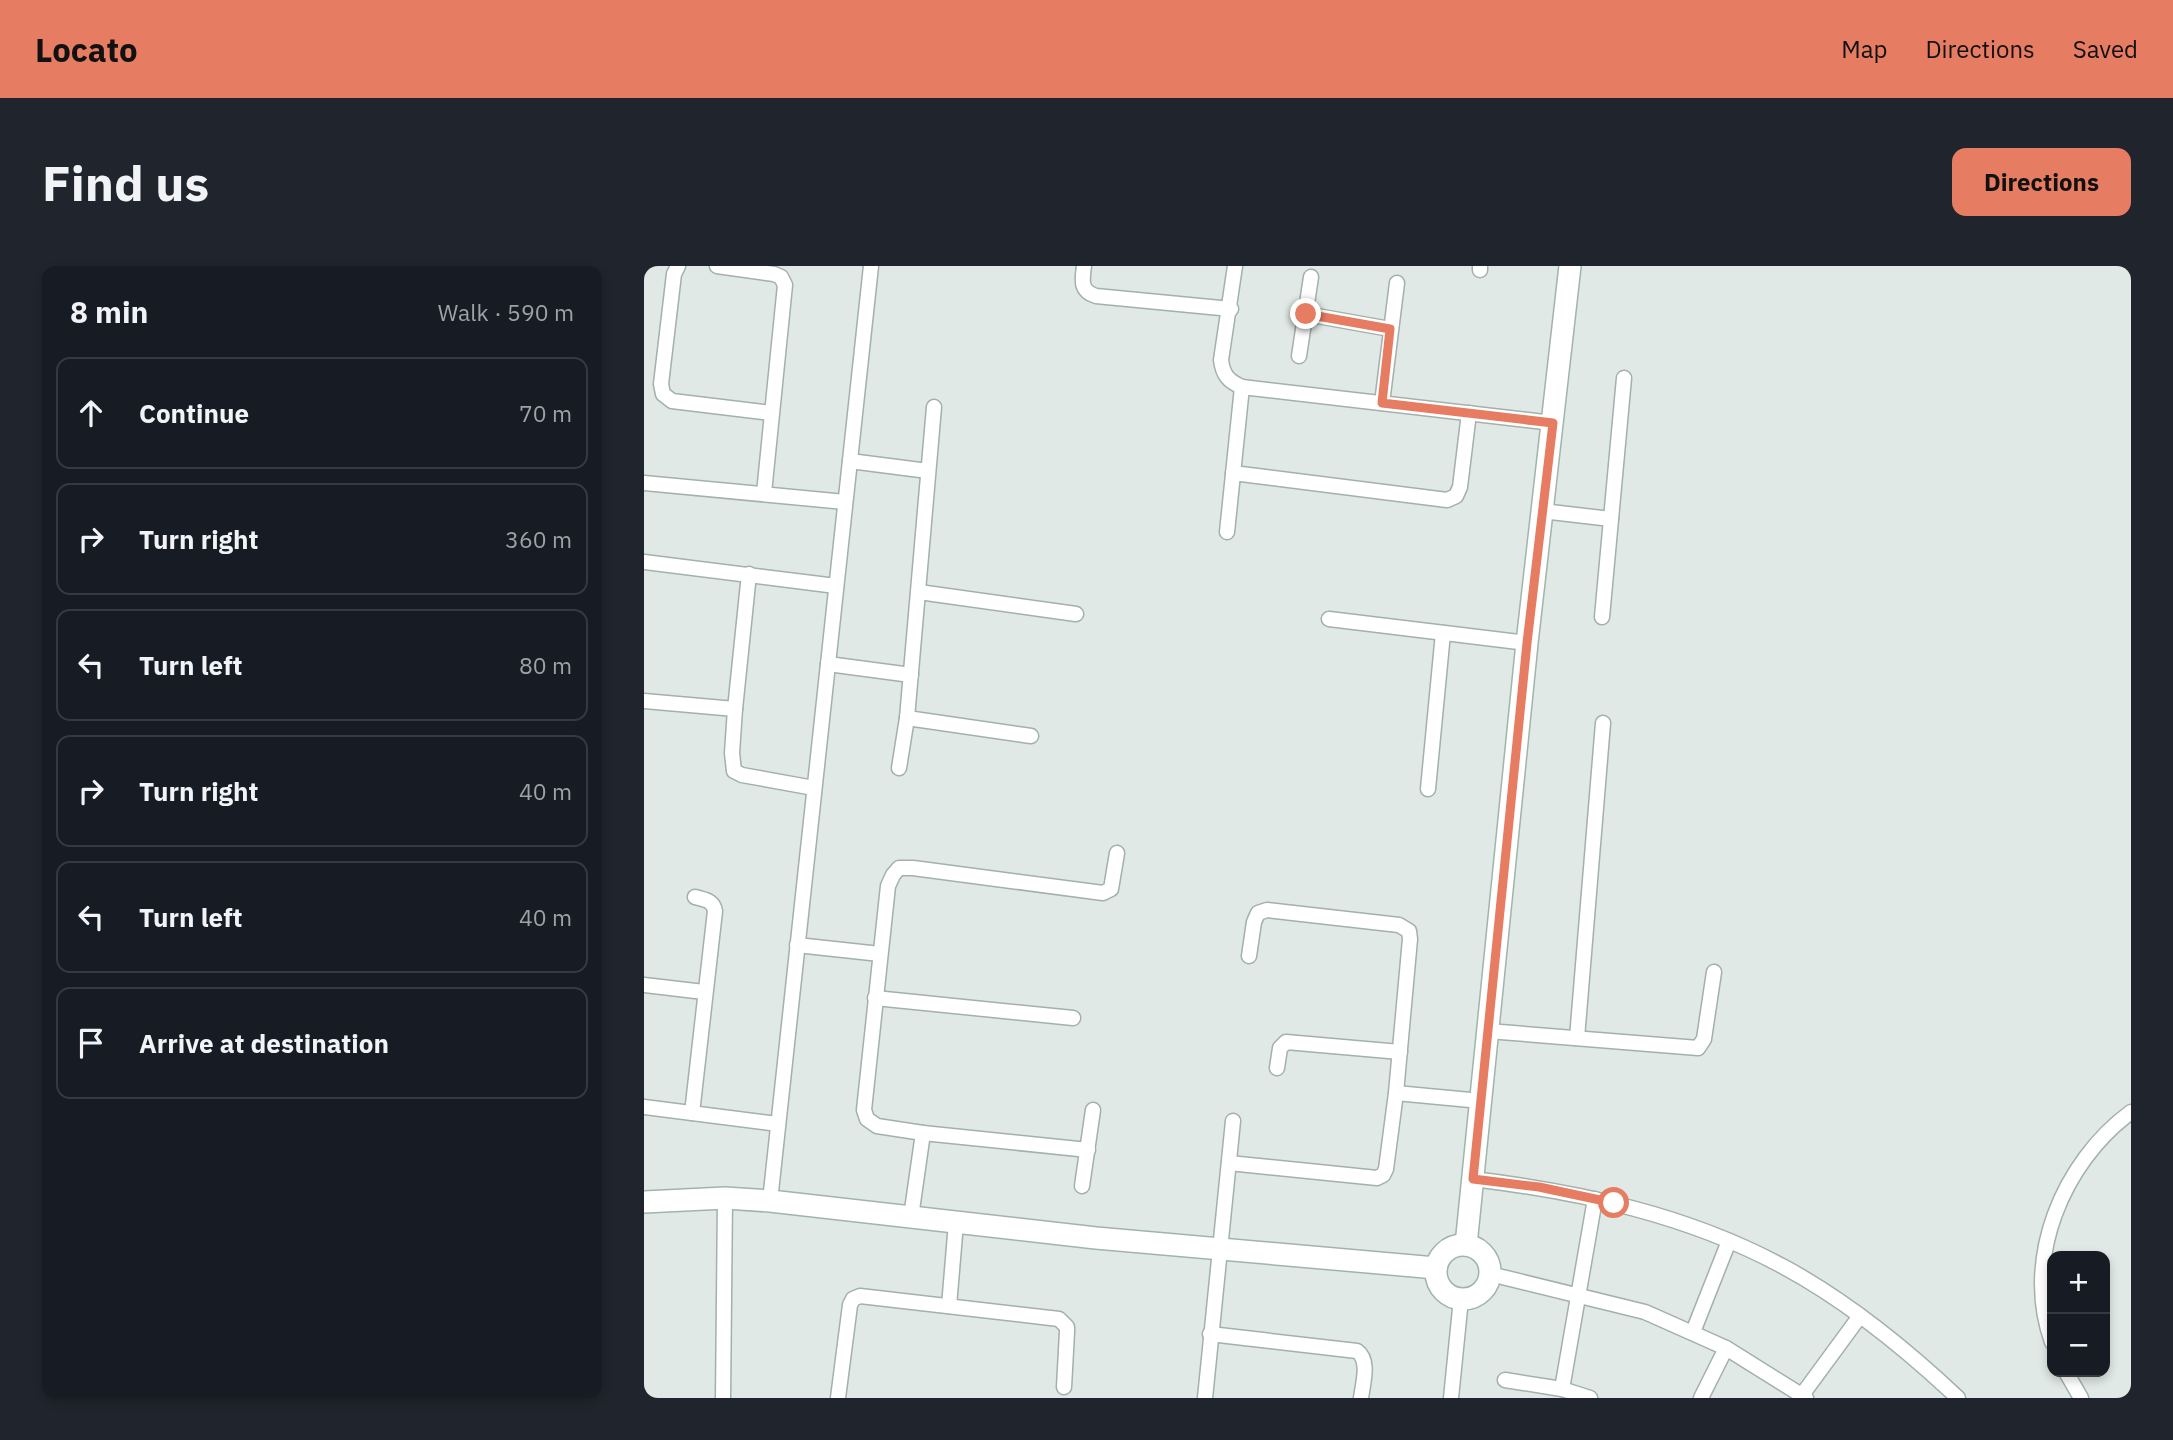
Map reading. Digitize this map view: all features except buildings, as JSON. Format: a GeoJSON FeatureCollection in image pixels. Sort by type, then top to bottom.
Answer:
{"type":"FeatureCollection","features":[{"type":"Feature","properties":{"kind":"main road"},"geometry":{"type":"LineString","coordinates":[[1466,1245],[1527,643],[1570,266]]}},
{"type":"Feature","properties":{"kind":"main road"},"geometry":{"type":"LineString","coordinates":[[644,1202],[725,1198],[769,1201],[956,1223],[1436,1268]]}},
{"type":"Feature","properties":{"kind":"main road"},"geometry":{"type":"LineString","coordinates":[[1466,1245],[1481,1251],[1486,1258],[1490,1274],[1489,1281],[1481,1292],[1461,1299],[1440,1285],[1436,1268],[1439,1260],[1450,1248],[1466,1245]]}},
{"type":"Feature","properties":{"kind":"street"},"geometry":{"type":"LineString","coordinates":[[678,266],[674,274],[670,302],[661,384],[663,394],[672,401],[771,414]]}},
{"type":"Feature","properties":{"kind":"street"},"geometry":{"type":"LineString","coordinates":[[717,266],[774,274],[781,277],[785,285],[764,493]]}},
{"type":"Feature","properties":{"kind":"street"},"geometry":{"type":"LineString","coordinates":[[769,1201],[871,266]]}},
{"type":"Feature","properties":{"kind":"street"},"geometry":{"type":"LineString","coordinates":[[1084,266],[1083,289],[1096,296],[1231,309]]}},
{"type":"Feature","properties":{"kind":"street"},"geometry":{"type":"LineString","coordinates":[[1235,266],[1231,309],[1221,360],[1223,374],[1232,383],[1242,387],[1553,423]]}},
{"type":"Feature","properties":{"kind":"street"},"geometry":{"type":"LineString","coordinates":[[1299,356],[1311,277]]}},
{"type":"Feature","properties":{"kind":"street"},"geometry":{"type":"LineString","coordinates":[[1382,403],[1397,283]]}},
{"type":"Feature","properties":{"kind":"street"},"geometry":{"type":"LineString","coordinates":[[1306,314],[1390,329]]}},
{"type":"Feature","properties":{"kind":"street"},"geometry":{"type":"LineString","coordinates":[[1602,617],[1624,378]]}},
{"type":"Feature","properties":{"kind":"street"},"geometry":{"type":"LineString","coordinates":[[1227,532],[1242,387]]}},
{"type":"Feature","properties":{"kind":"street"},"geometry":{"type":"LineString","coordinates":[[900,768],[919,592],[934,407]]}},
{"type":"Feature","properties":{"kind":"street"},"geometry":{"type":"LineString","coordinates":[[1233,473],[1447,500],[1456,496],[1460,487],[1469,413]]}},
{"type":"Feature","properties":{"kind":"street"},"geometry":{"type":"LineString","coordinates":[[850,461],[928,471]]}},
{"type":"Feature","properties":{"kind":"street"},"geometry":{"type":"LineString","coordinates":[[644,483],[845,502]]}},
{"type":"Feature","properties":{"kind":"street"},"geometry":{"type":"LineString","coordinates":[[1542,511],[1611,519]]}},
{"type":"Feature","properties":{"kind":"street"},"geometry":{"type":"LineString","coordinates":[[644,562],[836,586]]}},
{"type":"Feature","properties":{"kind":"street"},"geometry":{"type":"LineString","coordinates":[[749,574],[735,709],[732,753],[734,771],[742,775],[814,788]]}},
{"type":"Feature","properties":{"kind":"street"},"geometry":{"type":"LineString","coordinates":[[919,592],[1076,614]]}},
{"type":"Feature","properties":{"kind":"street"},"geometry":{"type":"LineString","coordinates":[[1329,619],[1527,643]]}},
{"type":"Feature","properties":{"kind":"street"},"geometry":{"type":"LineString","coordinates":[[1428,789],[1443,633]]}},
{"type":"Feature","properties":{"kind":"street"},"geometry":{"type":"LineString","coordinates":[[828,664],[911,675]]}},
{"type":"Feature","properties":{"kind":"street"},"geometry":{"type":"LineString","coordinates":[[644,701],[735,709]]}},
{"type":"Feature","properties":{"kind":"street"},"geometry":{"type":"LineString","coordinates":[[907,718],[1031,736]]}},
{"type":"Feature","properties":{"kind":"street"},"geometry":{"type":"LineString","coordinates":[[1577,1038],[1603,723]]}},
{"type":"Feature","properties":{"kind":"street"},"geometry":{"type":"LineString","coordinates":[[1088,1150],[877,1126],[867,1119],[864,1110],[888,887],[899,868],[1103,893],[1111,889],[1114,883],[1117,853]]}},
{"type":"Feature","properties":{"kind":"street"},"geometry":{"type":"LineString","coordinates":[[692,1113],[715,911],[710,902],[695,897]]}},
{"type":"Feature","properties":{"kind":"street"},"geometry":{"type":"LineString","coordinates":[[1229,1163],[1377,1178],[1383,1175],[1396,1093],[1409,931],[1405,927],[1267,909],[1258,913],[1254,922],[1249,956]]}},
{"type":"Feature","properties":{"kind":"street"},"geometry":{"type":"LineString","coordinates":[[797,945],[880,954]]}},
{"type":"Feature","properties":{"kind":"street"},"geometry":{"type":"LineString","coordinates":[[1488,1031],[1698,1048],[1704,1039],[1714,972]]}},
{"type":"Feature","properties":{"kind":"street"},"geometry":{"type":"LineString","coordinates":[[644,985],[704,992]]}},
{"type":"Feature","properties":{"kind":"street"},"geometry":{"type":"LineString","coordinates":[[875,998],[1073,1018]]}},
{"type":"Feature","properties":{"kind":"street"},"geometry":{"type":"LineString","coordinates":[[1277,1068],[1280,1048],[1286,1042],[1400,1052]]}},
{"type":"Feature","properties":{"kind":"street"},"geometry":{"type":"LineString","coordinates":[[1396,1093],[1481,1101]]}},
{"type":"Feature","properties":{"kind":"street"},"geometry":{"type":"LineString","coordinates":[[644,1107],[778,1124]]}},
{"type":"Feature","properties":{"kind":"street"},"geometry":{"type":"LineString","coordinates":[[1082,1186],[1093,1110]]}},
{"type":"Feature","properties":{"kind":"street"},"geometry":{"type":"LineString","coordinates":[[2047,1318],[2042,1294],[2049,1231],[2059,1200],[2082,1158],[2111,1127],[2131,1112]]}},
{"type":"Feature","properties":{"kind":"street"},"geometry":{"type":"LineString","coordinates":[[1205,1398],[1233,1121]]}},
{"type":"Feature","properties":{"kind":"street"},"geometry":{"type":"LineString","coordinates":[[911,1217],[923,1133]]}},
{"type":"Feature","properties":{"kind":"street"},"geometry":{"type":"LineString","coordinates":[[1473,1179],[1539,1187],[1595,1199],[1690,1225],[1729,1241],[1783,1266],[1818,1287],[1860,1316],[1958,1398]]}},
{"type":"Feature","properties":{"kind":"street"},"geometry":{"type":"LineString","coordinates":[[723,1398],[725,1198]]}},
{"type":"Feature","properties":{"kind":"street"},"geometry":{"type":"LineString","coordinates":[[1562,1389],[1595,1199]]}},
{"type":"Feature","properties":{"kind":"street"},"geometry":{"type":"LineString","coordinates":[[949,1306],[956,1223]]}},
{"type":"Feature","properties":{"kind":"street"},"geometry":{"type":"LineString","coordinates":[[1693,1332],[1729,1241]]}},
{"type":"Feature","properties":{"kind":"street"},"geometry":{"type":"LineString","coordinates":[[1490,1274],[1645,1312],[1726,1348],[1804,1397],[1860,1316]]}},
{"type":"Feature","properties":{"kind":"street"},"geometry":{"type":"LineString","coordinates":[[838,1398],[850,1306],[853,1299],[860,1296],[1064,1321],[1068,1332],[1064,1387]]}},
{"type":"Feature","properties":{"kind":"street"},"geometry":{"type":"LineString","coordinates":[[1451,1398],[1461,1299]]}},
{"type":"Feature","properties":{"kind":"street"},"geometry":{"type":"LineString","coordinates":[[1210,1334],[1356,1351],[1362,1355],[1364,1362],[1361,1398]]}},
{"type":"Feature","properties":{"kind":"street"},"geometry":{"type":"LineString","coordinates":[[1701,1398],[1726,1348]]}},
{"type":"Feature","properties":{"kind":"street"},"geometry":{"type":"LineString","coordinates":[[2069,1377],[2081,1398]]}},
{"type":"Feature","properties":{"kind":"street"},"geometry":{"type":"LineString","coordinates":[[1505,1380],[1562,1389],[1590,1398]]}},
{"type":"Feature","properties":{"kind":"route"},"geometry":{"type":"LineString","coordinates":[[1306,314],[1390,329],[1382,403],[1553,423],[1527,643],[1473,1179],[1539,1187],[1614,1203]]}}]}
